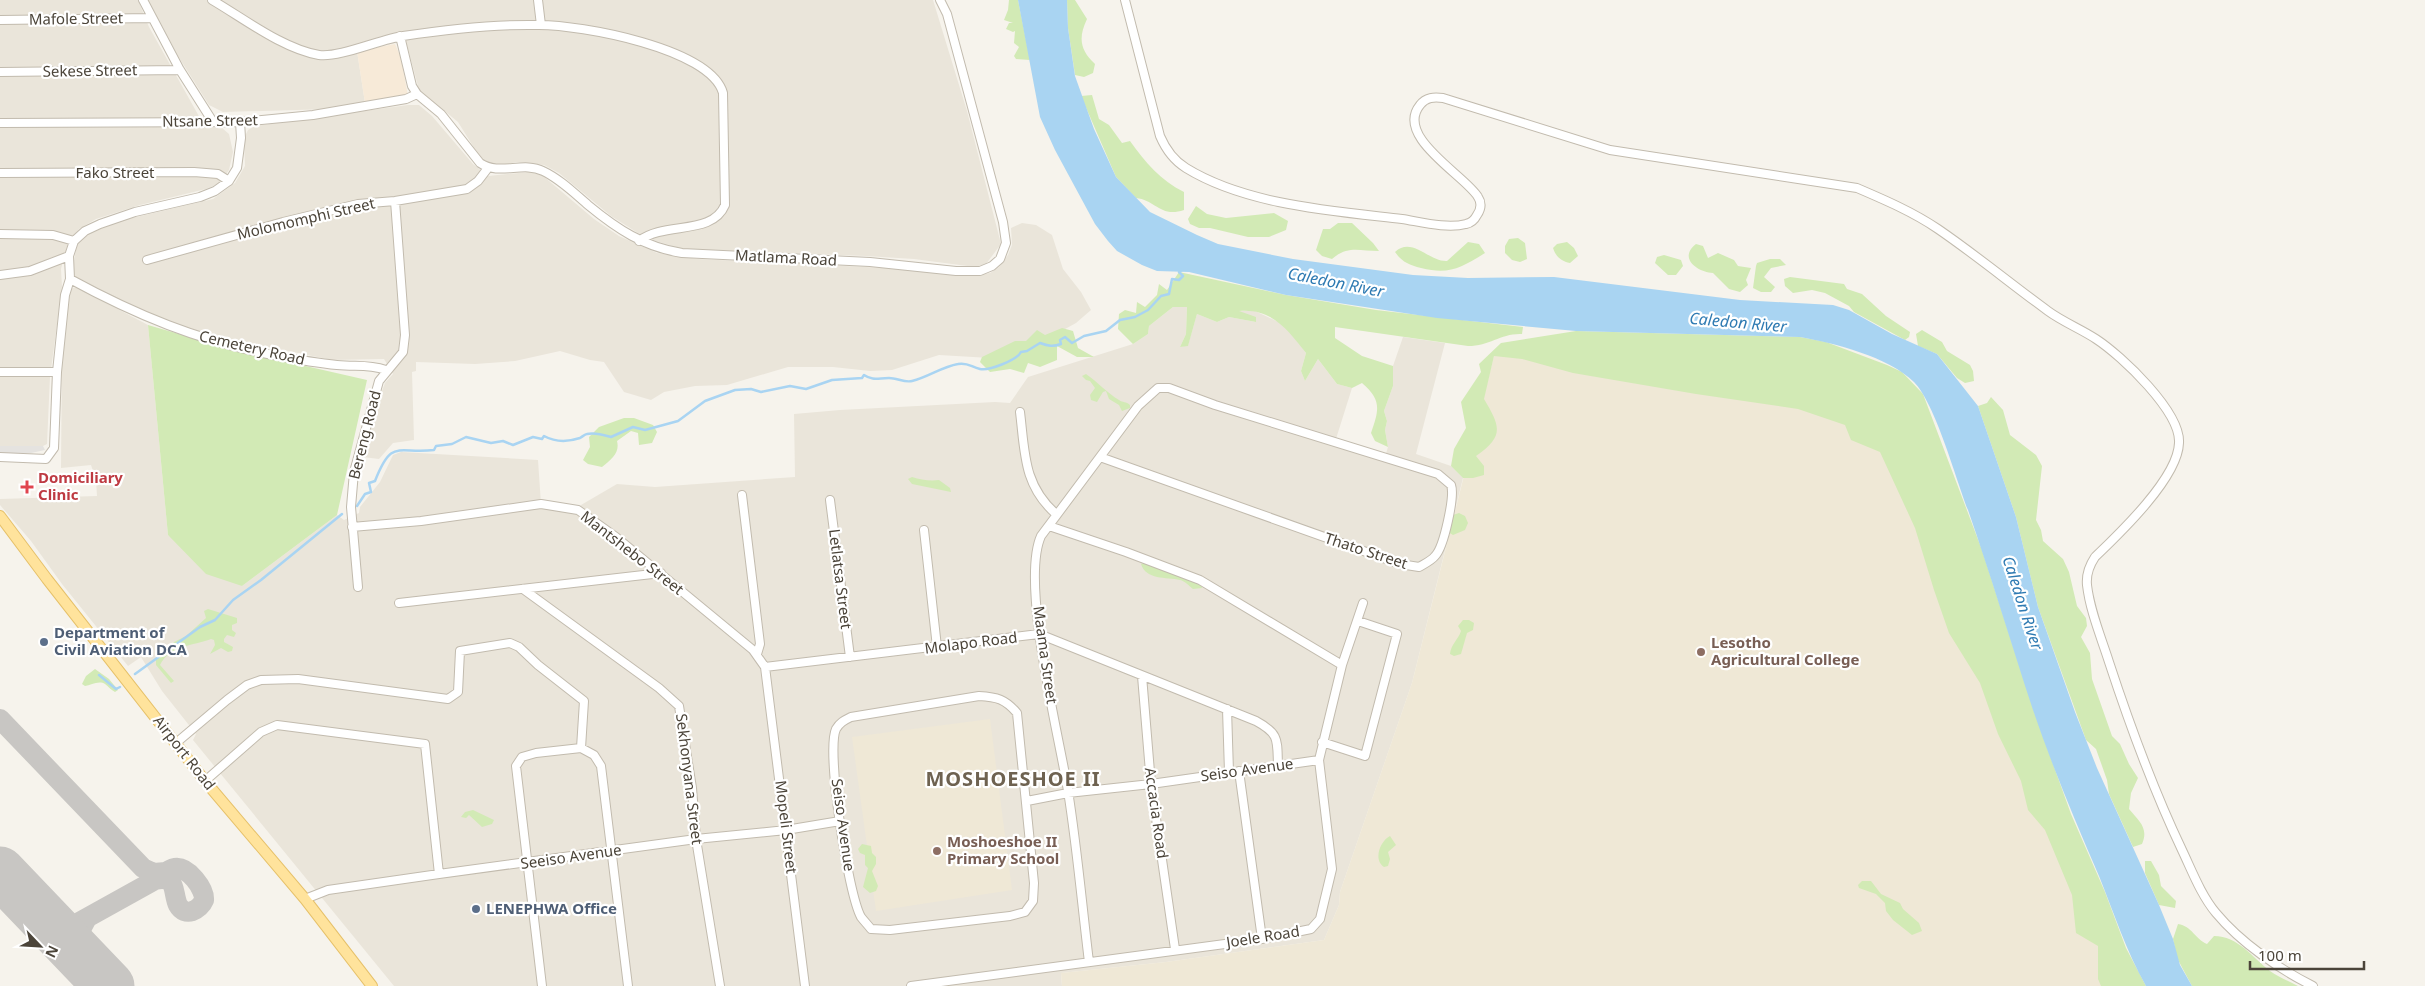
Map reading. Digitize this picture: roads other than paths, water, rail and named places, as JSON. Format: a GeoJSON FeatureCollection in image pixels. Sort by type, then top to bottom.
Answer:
{"type":"FeatureCollection","features":[{"type":"Feature","properties":{"kind":"main road","name":"Airport Road"},"geometry":{"type":"LineString","coordinates":[[0,516],[46,579],[205,781],[304,899],[372,986]]}},
{"type":"Feature","properties":{"kind":"street"},"geometry":{"type":"LineString","coordinates":[[143,0],[180,70],[213,122]]}},
{"type":"Feature","properties":{"kind":"street"},"geometry":{"type":"LineString","coordinates":[[212,0],[292,47],[320,55],[327,55],[400,36],[476,26],[541,25],[594,31],[674,52],[700,65],[721,86],[724,104],[725,205],[720,215],[704,224],[650,233],[639,241]]}},
{"type":"Feature","properties":{"kind":"street"},"geometry":{"type":"LineString","coordinates":[[538,0],[541,25]]}},
{"type":"Feature","properties":{"kind":"street","name":"Matlama Road"},"geometry":{"type":"LineString","coordinates":[[488,168],[540,169],[554,177],[624,233],[660,249],[696,254],[732,254],[870,262],[956,271],[980,271],[992,266],[1004,251],[1006,242],[1003,222],[947,14],[940,0]]}},
{"type":"Feature","properties":{"kind":"street"},"geometry":{"type":"LineString","coordinates":[[1125,0],[1160,136],[1167,152],[1185,168],[1207,179],[1253,196],[1295,204],[1437,224],[1467,224],[1473,221],[1480,209],[1479,198],[1470,187],[1436,158],[1426,145],[1416,126],[1417,108],[1422,102],[1428,98],[1444,98],[1610,150],[1857,188],[1888,202],[1938,229],[2049,312],[2096,339],[2120,358],[2152,392],[2172,418],[2178,431],[2180,443],[2178,455],[2157,489],[2135,518],[2095,557],[2090,565],[2086,584],[2098,628],[2127,718],[2166,816],[2207,899],[2216,912],[2243,938],[2292,975],[2313,986]]}},
{"type":"Feature","properties":{"kind":"street","name":"Mafole Street"},"geometry":{"type":"LineString","coordinates":[[0,20],[152,18]]}},
{"type":"Feature","properties":{"kind":"street"},"geometry":{"type":"LineString","coordinates":[[400,36],[412,86],[417,94],[441,114],[474,157],[488,168]]}},
{"type":"Feature","properties":{"kind":"street","name":"Sekese Street"},"geometry":{"type":"LineString","coordinates":[[0,72],[180,70]]}},
{"type":"Feature","properties":{"kind":"street","name":"Ntsane Street"},"geometry":{"type":"LineString","coordinates":[[0,123],[240,122],[313,115],[406,99],[417,94]]}},
{"type":"Feature","properties":{"kind":"street"},"geometry":{"type":"LineString","coordinates":[[0,457],[46,459],[53,453],[57,372],[66,294],[70,279],[69,256],[74,240],[85,231],[100,224],[135,212],[200,197],[215,191],[228,181],[237,168],[241,138],[240,122]]}},
{"type":"Feature","properties":{"kind":"street","name":"Molomomphi Street"},"geometry":{"type":"LineString","coordinates":[[147,260],[283,222],[358,204],[395,201],[467,189],[478,181],[488,168]]}},
{"type":"Feature","properties":{"kind":"street","name":"Fako Street"},"geometry":{"type":"LineString","coordinates":[[0,174],[194,172],[218,174],[228,181]]}},
{"type":"Feature","properties":{"kind":"street","name":"Bereng Road"},"geometry":{"type":"LineString","coordinates":[[358,587],[352,527],[352,489],[358,452],[379,381],[386,370],[403,352],[405,335],[395,201]]}},
{"type":"Feature","properties":{"kind":"street"},"geometry":{"type":"LineString","coordinates":[[0,234],[53,235],[74,240]]}},
{"type":"Feature","properties":{"kind":"street"},"geometry":{"type":"LineString","coordinates":[[0,275],[30,271],[69,256]]}},
{"type":"Feature","properties":{"kind":"street","name":"Cemetery Road"},"geometry":{"type":"LineString","coordinates":[[70,279],[137,314],[198,337],[274,355],[320,363],[369,365],[386,370]]}},
{"type":"Feature","properties":{"kind":"street"},"geometry":{"type":"LineString","coordinates":[[0,372],[57,372]]}},
{"type":"Feature","properties":{"kind":"street","name":"Thato Street"},"geometry":{"type":"LineString","coordinates":[[1100,458],[1400,564],[1419,567],[1435,556],[1440,548],[1453,495],[1448,480],[1438,474],[1215,405],[1169,388],[1158,388]]}},
{"type":"Feature","properties":{"kind":"street","name":"Maama Street"},"geometry":{"type":"LineString","coordinates":[[1089,962],[1068,793],[1039,634],[1035,558],[1037,544],[1056,514],[1138,406],[1158,388]]}},
{"type":"Feature","properties":{"kind":"street"},"geometry":{"type":"LineString","coordinates":[[1020,412],[1031,481],[1047,505],[1056,514]]}},
{"type":"Feature","properties":{"kind":"street"},"geometry":{"type":"LineString","coordinates":[[742,494],[760,644],[757,654]]}},
{"type":"Feature","properties":{"kind":"street","name":"Letlatsa Street"},"geometry":{"type":"LineString","coordinates":[[830,500],[850,658]]}},
{"type":"Feature","properties":{"kind":"street","name":"Mantshebo Street"},"geometry":{"type":"LineString","coordinates":[[352,527],[421,521],[541,504],[564,506],[578,510],[661,573],[757,654],[765,667]]}},
{"type":"Feature","properties":{"kind":"street"},"geometry":{"type":"LineString","coordinates":[[1049,526],[1200,580],[1342,665]]}},
{"type":"Feature","properties":{"kind":"street"},"geometry":{"type":"LineString","coordinates":[[924,530],[937,647]]}},
{"type":"Feature","properties":{"kind":"street"},"geometry":{"type":"LineString","coordinates":[[399,603],[661,573]]}},
{"type":"Feature","properties":{"kind":"street","name":"Sekhonyana Street"},"geometry":{"type":"LineString","coordinates":[[523,589],[659,688],[679,706],[691,780],[696,839],[720,986]]}},
{"type":"Feature","properties":{"kind":"street","name":"Joele Road"},"geometry":{"type":"LineString","coordinates":[[911,986],[1262,938],[1311,929],[1320,919],[1332,869],[1319,760],[1342,665],[1363,603]]}},
{"type":"Feature","properties":{"kind":"street"},"geometry":{"type":"LineString","coordinates":[[1322,742],[1365,756],[1397,634],[1358,621]]}},
{"type":"Feature","properties":{"kind":"street","name":"Molapo Road"},"geometry":{"type":"LineString","coordinates":[[765,667],[1039,634],[1256,720],[1274,733],[1278,742],[1278,766]]}},
{"type":"Feature","properties":{"kind":"street"},"geometry":{"type":"LineString","coordinates":[[176,743],[247,685],[261,680],[298,679],[448,699],[458,692],[460,650],[510,643],[519,647],[538,665],[584,701],[582,748]]}},
{"type":"Feature","properties":{"kind":"street","name":"Mopeli Street"},"geometry":{"type":"LineString","coordinates":[[765,667],[805,986]]}},
{"type":"Feature","properties":{"kind":"street","name":"Accacia Road"},"geometry":{"type":"LineString","coordinates":[[1142,676],[1151,784],[1175,949]]}},
{"type":"Feature","properties":{"kind":"street","name":"Seiso Avenue"},"geometry":{"type":"LineString","coordinates":[[979,696],[998,697],[1009,703],[1018,713],[1034,883],[1032,901],[1025,912],[898,929],[871,929],[861,917],[854,896],[840,821],[833,744],[836,730],[840,723],[851,717],[979,696]]}},
{"type":"Feature","properties":{"kind":"street"},"geometry":{"type":"LineString","coordinates":[[1227,709],[1229,772]]}},
{"type":"Feature","properties":{"kind":"street"},"geometry":{"type":"LineString","coordinates":[[205,781],[261,732],[277,725],[426,744],[439,874]]}},
{"type":"Feature","properties":{"kind":"street"},"geometry":{"type":"LineString","coordinates":[[542,986],[516,766],[522,757],[536,753],[582,748],[594,755],[601,766],[628,986]]}},
{"type":"Feature","properties":{"kind":"street","name":"Seiso Avenue"},"geometry":{"type":"LineString","coordinates":[[1027,801],[1068,793],[1151,784],[1319,760]]}},
{"type":"Feature","properties":{"kind":"street"},"geometry":{"type":"LineString","coordinates":[[1239,771],[1262,938]]}},
{"type":"Feature","properties":{"kind":"street","name":"Seeiso Avenue"},"geometry":{"type":"LineString","coordinates":[[304,899],[328,890],[696,839],[786,830],[840,821]]}},
{"type":"Feature","properties":{"kind":"water","name":"Caledon River"},"geometry":{"type":"Polygon","coordinates":[[[1018,0],[1067,0],[1068,28],[1075,76],[1094,129],[1116,177],[1150,212],[1218,244],[1293,259],[1413,275],[1468,278],[1554,277],[1740,300],[1833,305],[1849,310],[1892,334],[1937,354],[1978,406],[2016,517],[2038,607],[2075,712],[2097,768],[2159,905],[2173,939],[2180,965],[2192,986],[2146,986],[2132,959],[2040,731],[1985,560],[1944,442],[1930,406],[1914,382],[1903,373],[1876,358],[1844,347],[1800,337],[1576,331],[1437,318],[1286,295],[1189,272],[1157,271],[1142,265],[1117,251],[1095,224],[1055,150],[1040,117],[1018,0]]]}},
{"type":"Feature","properties":{"kind":"waterway"},"geometry":{"type":"LineString","coordinates":[[357,506],[365,494],[371,492],[369,483],[375,481],[386,459],[391,453],[397,451],[434,450],[436,446],[452,444],[466,437],[491,443],[503,441],[513,445],[533,437],[542,439],[544,436],[562,441],[580,438],[590,433],[611,437],[633,427],[645,430],[678,421],[705,401],[735,390],[751,389],[761,392],[790,386],[806,389],[832,380],[862,378],[864,375],[873,379],[892,378],[909,381],[952,365],[967,364],[980,369],[996,367],[1040,343],[1050,346],[1058,345],[1061,344],[1060,340],[1065,337],[1072,343],[1084,336],[1106,331],[1120,320],[1135,317],[1148,310],[1161,296],[1169,294],[1172,279],[1179,280],[1183,276],[1179,272],[1182,270]]}},
{"type":"Feature","properties":{"kind":"waterway"},"geometry":{"type":"LineString","coordinates":[[135,674],[200,627],[215,620],[233,600],[261,580],[342,514]]}},
{"type":"Feature","properties":{"kind":"waterway"},"geometry":{"type":"LineString","coordinates":[[99,675],[116,689],[120,687]]}},
{"type":"Feature","properties":{"kind":"place","name":"Domiciliary Clinic"},"geometry":{"type":"Point","coordinates":[27,487]}},
{"type":"Feature","properties":{"kind":"place","name":"Department of Civil Aviation DCA"},"geometry":{"type":"Point","coordinates":[44,642]}},
{"type":"Feature","properties":{"kind":"place","name":"Lesotho Agricultural College"},"geometry":{"type":"Point","coordinates":[1701,652]}},
{"type":"Feature","properties":{"kind":"place","name":"Moshoeshoe II Primary School"},"geometry":{"type":"Point","coordinates":[937,851]}},
{"type":"Feature","properties":{"kind":"place","name":"LENEPHWA Office"},"geometry":{"type":"Point","coordinates":[476,909]}},
{"type":"Feature","properties":{"kind":"district","name":"MOSHOESHOE II"},"geometry":{"type":"Point","coordinates":[1013,779]}}]}
